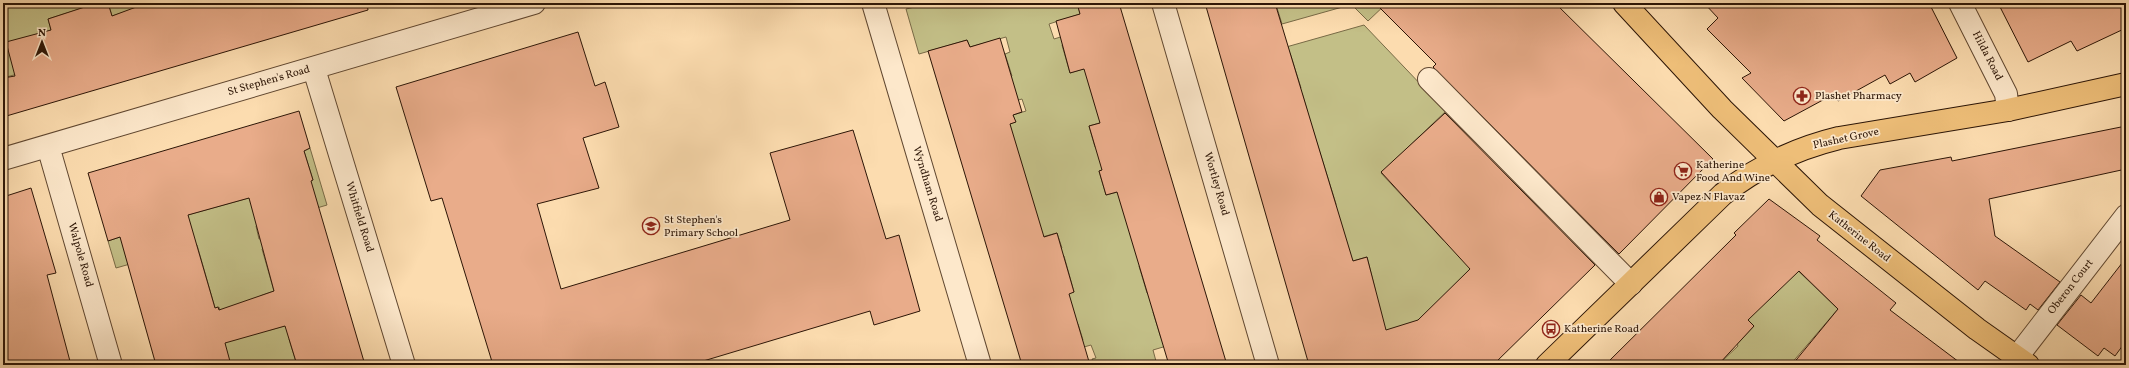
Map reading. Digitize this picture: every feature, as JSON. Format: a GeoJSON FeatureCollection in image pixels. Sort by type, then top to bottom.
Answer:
{"type":"FeatureCollection","features":[{"type":"Feature","properties":{"kind":"main road","name":"Katherine Road"},"geometry":{"type":"LineString","coordinates":[[1624,3],[1722,109],[1775,162],[1837,219],[1977,328],[2022,361]]}},
{"type":"Feature","properties":{"kind":"main road","name":"Plashet Grove"},"geometry":{"type":"LineString","coordinates":[[1547,365],[1724,194],[1742,179],[1775,162],[1813,144],[1839,138],[2008,110],[2126,84]]}},
{"type":"Feature","properties":{"kind":"street","name":"St Stephen's Road"},"geometry":{"type":"LineString","coordinates":[[3,159],[534,3]]}},
{"type":"Feature","properties":{"kind":"street","name":"Wyndham Road"},"geometry":{"type":"LineString","coordinates":[[873,3],[980,365]]}},
{"type":"Feature","properties":{"kind":"street","name":"Wortley Road"},"geometry":{"type":"LineString","coordinates":[[1163,3],[1268,365]]}},
{"type":"Feature","properties":{"kind":"street","name":"Hilda Road"},"geometry":{"type":"LineString","coordinates":[[1960,3],[2006,94],[2008,110]]}},
{"type":"Feature","properties":{"kind":"street","name":"Whitfield Road"},"geometry":{"type":"LineString","coordinates":[[314,68],[404,365]]}},
{"type":"Feature","properties":{"kind":"street"},"geometry":{"type":"LineString","coordinates":[[1429,79],[1631,284]]}},
{"type":"Feature","properties":{"kind":"street","name":"Walpole Road"},"geometry":{"type":"LineString","coordinates":[[48,146],[111,365]]}},
{"type":"Feature","properties":{"kind":"street","name":"Oberon Court"},"geometry":{"type":"LineString","coordinates":[[2022,361],[2126,216]]}},
{"type":"Feature","properties":{"kind":"shaded area"},"geometry":{"type":"Polygon","coordinates":[[[3,3],[98,3],[48,19],[60,62],[3,78],[3,3]]]}},
{"type":"Feature","properties":{"kind":"shaded area"},"geometry":{"type":"Polygon","coordinates":[[[108,3],[152,3],[112,16],[108,3]]]}},
{"type":"Feature","properties":{"kind":"shaded area"},"geometry":{"type":"Polygon","coordinates":[[[923,3],[1087,3],[1078,6],[1080,14],[1049,24],[1054,39],[1090,28],[1092,36],[1062,45],[1070,73],[1099,64],[1114,119],[1089,126],[1095,147],[1107,144],[1127,162],[1099,171],[1106,195],[1121,191],[1143,265],[1139,266],[1147,293],[1164,288],[1169,307],[1153,312],[1161,338],[1178,334],[1180,342],[1153,350],[1157,365],[1094,365],[1092,359],[1096,358],[1091,345],[1059,354],[1083,340],[1078,324],[1070,327],[1066,294],[1074,292],[1064,256],[1049,261],[1047,253],[1062,248],[1057,233],[1042,237],[1001,127],[1015,122],[1013,115],[1026,111],[1022,99],[1004,104],[997,81],[1012,76],[1005,54],[1010,52],[1006,37],[970,47],[967,40],[919,54],[906,9],[923,5],[923,3]]]}},
{"type":"Feature","properties":{"kind":"shaded area"},"geometry":{"type":"Polygon","coordinates":[[[1255,3],[1344,3],[1346,6],[1282,24],[1277,8],[1248,17],[1255,3]]]}},
{"type":"Feature","properties":{"kind":"shaded area"},"geometry":{"type":"Polygon","coordinates":[[[1350,3],[1387,3],[1368,21],[1350,3]]]}},
{"type":"Feature","properties":{"kind":"shaded area"},"geometry":{"type":"Polygon","coordinates":[[[1364,25],[1446,111],[1381,173],[1443,240],[1498,242],[1373,365],[1375,289],[1367,257],[1322,270],[1336,204],[1311,124],[1278,119],[1307,110],[1302,93],[1271,97],[1301,88],[1290,53],[1258,55],[1364,25]]]}},
{"type":"Feature","properties":{"kind":"shaded area"},"geometry":{"type":"Polygon","coordinates":[[[310,148],[327,205],[256,226],[259,239],[286,232],[289,242],[262,249],[274,291],[260,296],[270,330],[312,318],[316,331],[289,339],[297,365],[222,365],[221,314],[219,307],[215,308],[197,245],[116,268],[108,241],[173,219],[313,180],[304,151],[310,148]]]}},
{"type":"Feature","properties":{"kind":"shaded area"},"geometry":{"type":"Polygon","coordinates":[[[1795,268],[1838,309],[1790,365],[1707,365],[1715,357],[1721,362],[1738,346],[1737,344],[1754,326],[1745,317],[1772,296],[1795,268]]]}},
{"type":"Feature","properties":{"kind":"building"},"geometry":{"type":"Polygon","coordinates":[[[97,3],[108,3],[112,16],[147,3],[367,3],[368,10],[3,117],[3,78],[15,76],[6,42],[51,30],[48,19],[97,3]]]}},
{"type":"Feature","properties":{"kind":"building"},"geometry":{"type":"Polygon","coordinates":[[[1077,3],[1119,3],[1227,365],[1169,365],[1117,192],[1106,195],[1099,171],[1102,170],[1089,126],[1100,123],[1084,69],[1070,73],[1056,21],[1080,14],[1077,3]]]}},
{"type":"Feature","properties":{"kind":"building"},"geometry":{"type":"Polygon","coordinates":[[[1205,3],[1275,3],[1353,261],[1367,257],[1386,330],[1418,320],[1470,269],[1381,172],[1445,113],[1595,265],[1493,365],[1309,365],[1205,3]]]}},
{"type":"Feature","properties":{"kind":"building"},"geometry":{"type":"Polygon","coordinates":[[[1375,3],[1555,3],[1713,159],[1619,254],[1433,67],[1436,64],[1375,3]]]}},
{"type":"Feature","properties":{"kind":"building"},"geometry":{"type":"Polygon","coordinates":[[[1704,3],[1929,3],[1957,58],[1915,82],[1910,73],[1890,84],[1885,75],[1838,101],[1834,94],[1784,121],[1742,78],[1751,73],[1707,29],[1718,18],[1704,3]]]}},
{"type":"Feature","properties":{"kind":"building"},"geometry":{"type":"Polygon","coordinates":[[[1998,3],[2126,3],[2126,28],[2077,51],[2071,41],[2028,62],[1998,3]]]}},
{"type":"Feature","properties":{"kind":"building"},"geometry":{"type":"Polygon","coordinates":[[[578,32],[595,86],[605,82],[619,127],[583,138],[599,188],[537,204],[561,289],[790,220],[770,153],[853,130],[886,239],[899,235],[920,311],[874,325],[870,311],[690,365],[493,365],[442,198],[431,201],[396,87],[578,32]]]}},
{"type":"Feature","properties":{"kind":"building"},"geometry":{"type":"Polygon","coordinates":[[[1000,38],[1022,112],[1013,115],[1016,122],[1010,124],[1044,237],[1057,233],[1074,292],[1069,294],[1090,365],[1022,365],[928,51],[967,40],[970,47],[1000,38]]]}},
{"type":"Feature","properties":{"kind":"building"},"geometry":{"type":"Polygon","coordinates":[[[299,111],[310,148],[304,151],[313,180],[311,181],[365,365],[297,365],[285,326],[225,343],[231,365],[156,365],[120,237],[108,241],[88,173],[299,111]],[[249,198],[188,215],[215,308],[218,307],[219,310],[274,291],[249,198]]]}},
{"type":"Feature","properties":{"kind":"building"},"geometry":{"type":"Polygon","coordinates":[[[2126,126],[2126,169],[1989,199],[1995,236],[2060,282],[2038,310],[2030,304],[2026,310],[1985,281],[1978,290],[1861,196],[1880,170],[1951,157],[1952,161],[2126,126]]]}},
{"type":"Feature","properties":{"kind":"building"},"geometry":{"type":"Polygon","coordinates":[[[31,188],[56,273],[47,275],[71,365],[3,365],[3,197],[31,188]]]}},
{"type":"Feature","properties":{"kind":"building"},"geometry":{"type":"Polygon","coordinates":[[[1769,199],[1820,236],[1817,240],[1896,303],[1890,310],[1963,365],[1792,365],[1838,309],[1799,271],[1748,320],[1754,326],[1718,365],[1605,365],[1736,235],[1734,233],[1769,199]]]}},
{"type":"Feature","properties":{"kind":"building"},"geometry":{"type":"Polygon","coordinates":[[[2126,258],[2126,341],[2115,356],[2104,348],[2098,356],[2057,325],[2081,295],[2091,303],[2126,258]]]}},
{"type":"Feature","properties":{"kind":"place","name":"Plashet Pharmacy"},"geometry":{"type":"Point","coordinates":[1802,96]}},
{"type":"Feature","properties":{"kind":"place","name":"Katherine Food And Wine"},"geometry":{"type":"Point","coordinates":[1683,171]}},
{"type":"Feature","properties":{"kind":"place","name":"Vapez N Flavaz"},"geometry":{"type":"Point","coordinates":[1659,197]}},
{"type":"Feature","properties":{"kind":"place","name":"St Stephen's Primary School"},"geometry":{"type":"Point","coordinates":[651,226]}},
{"type":"Feature","properties":{"kind":"place","name":"Katherine Road"},"geometry":{"type":"Point","coordinates":[1551,329]}}]}
